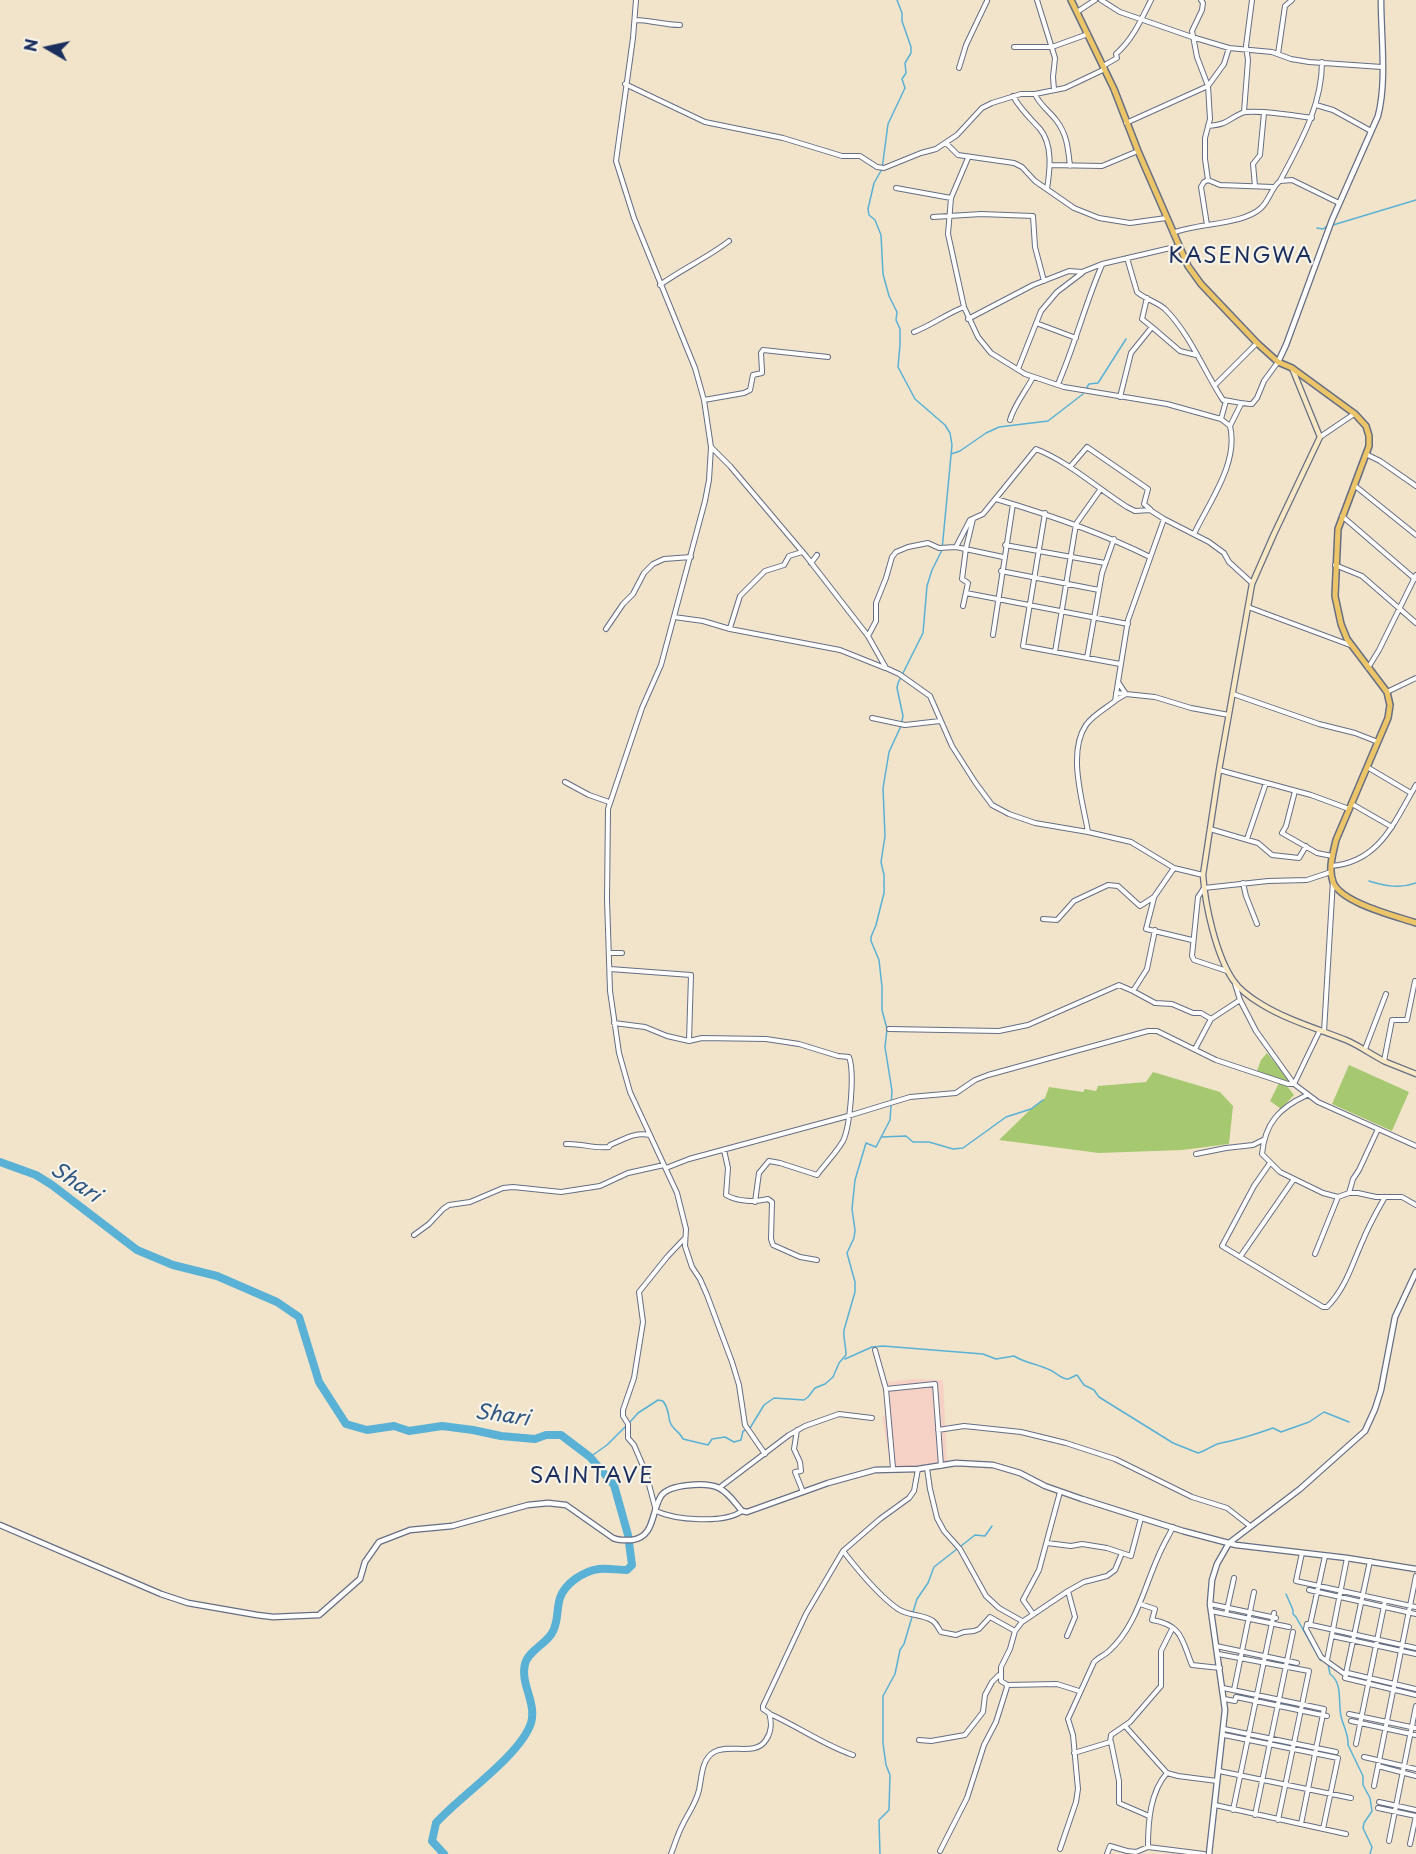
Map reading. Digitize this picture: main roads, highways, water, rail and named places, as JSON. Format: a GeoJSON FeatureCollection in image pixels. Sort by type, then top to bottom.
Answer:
{"type":"FeatureCollection","features":[{"type":"Feature","properties":{"kind":"main road"},"geometry":{"type":"LineString","coordinates":[[1071,0],[1104,67],[1188,266],[1201,284],[1278,362],[1292,368],[1355,414],[1366,426],[1369,436],[1366,454],[1338,529],[1335,565],[1337,606],[1341,624],[1351,645],[1387,692],[1390,705],[1388,718],[1332,856],[1331,869],[1336,888],[1350,898],[1416,923]]}},
{"type":"Feature","properties":{"kind":"main road"},"geometry":{"type":"LineString","coordinates":[[1292,368],[1320,437],[1252,584],[1219,770],[1203,875],[1204,888],[1214,935],[1233,981],[1261,1004],[1416,1074]]}},
{"type":"Feature","properties":{"kind":"waterway"},"geometry":{"type":"LineString","coordinates":[[750,1428],[764,1405],[774,1398],[804,1400],[808,1397],[815,1388],[825,1384],[833,1377],[839,1363],[846,1355],[844,1330],[855,1292],[855,1282],[847,1253],[855,1230],[852,1209],[855,1180],[866,1143],[876,1147],[890,1120],[892,1091],[885,1047],[887,1029],[882,1010],[879,960],[871,941],[884,893],[881,862],[885,836],[883,788],[889,752],[903,716],[898,683],[923,633],[927,586],[942,550],[952,445],[950,433],[945,425],[915,399],[898,367],[900,329],[896,320],[897,312],[889,296],[883,274],[881,235],[868,209],[874,183],[882,169],[888,124],[905,88],[902,79],[906,73],[905,63],[911,53],[897,0]]}},
{"type":"Feature","properties":{"kind":"waterway"},"geometry":{"type":"LineString","coordinates":[[1333,225],[1416,200]]}},
{"type":"Feature","properties":{"kind":"waterway"},"geometry":{"type":"LineString","coordinates":[[1317,228],[1323,229],[1327,226]]}},
{"type":"Feature","properties":{"kind":"waterway"},"geometry":{"type":"LineString","coordinates":[[1086,389],[1089,384],[1098,383],[1126,339]]}},
{"type":"Feature","properties":{"kind":"waterway"},"geometry":{"type":"LineString","coordinates":[[951,454],[999,427],[1048,421],[1083,394]]}},
{"type":"Feature","properties":{"kind":"waterway"},"geometry":{"type":"LineString","coordinates":[[1369,881],[1392,886],[1416,883]]}},
{"type":"Feature","properties":{"kind":"waterway"},"geometry":{"type":"LineString","coordinates":[[881,1137],[906,1136],[913,1142],[929,1142],[953,1149],[963,1148],[1006,1117],[1031,1109],[1043,1100]]}},
{"type":"Feature","properties":{"kind":"waterway","name":"Shari"},"geometry":{"type":"LineString","coordinates":[[0,1162],[36,1175],[52,1185],[137,1250],[173,1265],[217,1276],[277,1302],[299,1317],[319,1382],[346,1424],[367,1430],[394,1426],[409,1431],[442,1426],[535,1439],[546,1435],[561,1435],[590,1457],[614,1485],[628,1535],[632,1565],[627,1570],[602,1569],[587,1572],[566,1587],[562,1593],[554,1629],[530,1655],[525,1664],[525,1679],[532,1708],[531,1723],[515,1749],[436,1823],[432,1841],[444,1854]]}},
{"type":"Feature","properties":{"kind":"waterway"},"geometry":{"type":"LineString","coordinates":[[845,1359],[872,1347],[883,1346],[983,1354],[996,1359],[1014,1356],[1066,1379],[1077,1375],[1084,1385],[1094,1390],[1099,1397],[1173,1443],[1198,1453],[1218,1444],[1273,1428],[1281,1432],[1309,1422],[1324,1412],[1349,1422]]}},
{"type":"Feature","properties":{"kind":"waterway"},"geometry":{"type":"LineString","coordinates":[[629,1423],[638,1413],[658,1400],[665,1404],[671,1424],[683,1439],[708,1445],[712,1439],[725,1437],[734,1442],[741,1440],[743,1431],[746,1430]]}},
{"type":"Feature","properties":{"kind":"waterway"},"geometry":{"type":"LineString","coordinates":[[590,1457],[607,1445],[626,1426]]}},
{"type":"Feature","properties":{"kind":"waterway"},"geometry":{"type":"LineString","coordinates":[[961,1546],[975,1535],[985,1536],[992,1526]]}},
{"type":"Feature","properties":{"kind":"waterway"},"geometry":{"type":"LineString","coordinates":[[913,1612],[917,1599],[928,1583],[934,1567],[957,1549]]}},
{"type":"Feature","properties":{"kind":"waterway"},"geometry":{"type":"LineString","coordinates":[[1286,1594],[1293,1614],[1320,1660],[1325,1661]]}},
{"type":"Feature","properties":{"kind":"waterway"},"geometry":{"type":"LineString","coordinates":[[880,1854],[879,1820],[889,1810],[890,1775],[883,1743],[883,1696],[895,1674],[900,1650],[912,1617]]}},
{"type":"Feature","properties":{"kind":"waterway"},"geometry":{"type":"LineString","coordinates":[[1328,1664],[1330,1674],[1337,1683],[1341,1716],[1348,1745],[1363,1776],[1363,1785],[1370,1798],[1372,1811],[1363,1828],[1372,1847],[1370,1854]]}},
{"type":"Feature","properties":{"kind":"district","name":"KASENGWA"},"geometry":{"type":"Point","coordinates":[1241,257]}},
{"type":"Feature","properties":{"kind":"district","name":"SAINTAVE"},"geometry":{"type":"Point","coordinates":[592,1477]}}]}
